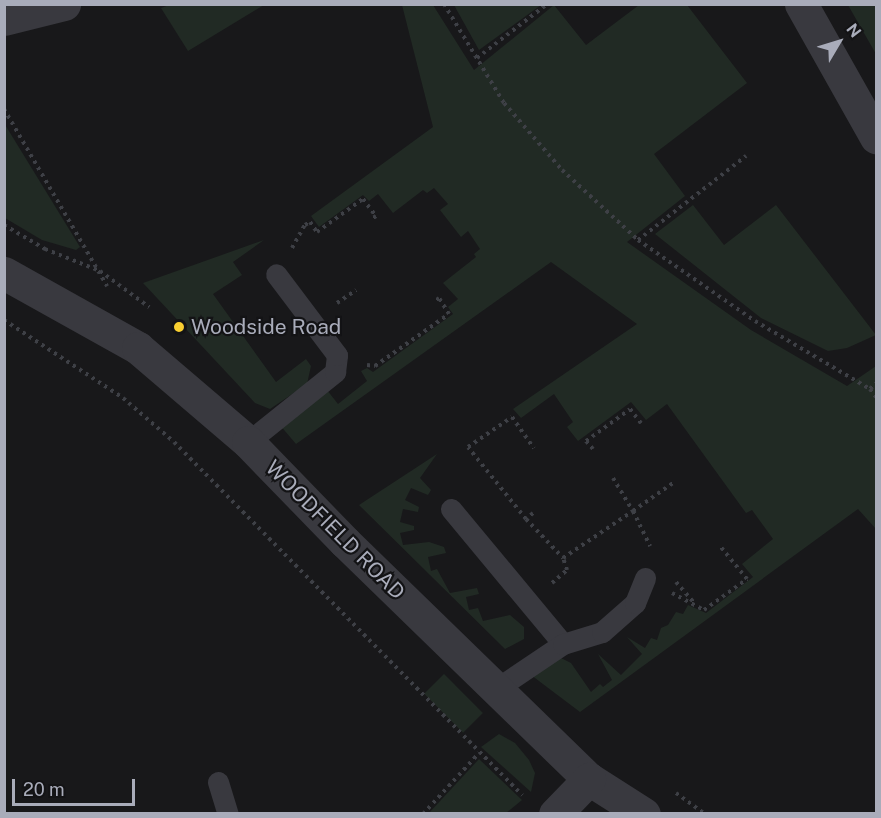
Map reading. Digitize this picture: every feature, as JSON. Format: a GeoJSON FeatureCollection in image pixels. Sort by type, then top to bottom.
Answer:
{"type":"FeatureCollection","features":[{"type":"Feature","properties":{"kind":"street"},"geometry":{"type":"LineString","coordinates":[[4,19],[64,4]]}},
{"type":"Feature","properties":{"kind":"street"},"geometry":{"type":"LineString","coordinates":[[801,4],[876,137]]}},
{"type":"Feature","properties":{"kind":"street","name":"WOODFIELD ROAD"},"geometry":{"type":"LineString","coordinates":[[4,273],[138,348],[248,442],[589,779],[644,813]]}},
{"type":"Feature","properties":{"kind":"street"},"geometry":{"type":"LineString","coordinates":[[542,807],[589,779]]}},
{"type":"Feature","properties":{"kind":"lane"},"geometry":{"type":"LineString","coordinates":[[248,442],[335,372],[337,355],[276,274]]}},
{"type":"Feature","properties":{"kind":"lane"},"geometry":{"type":"LineString","coordinates":[[451,509],[563,644]]}},
{"type":"Feature","properties":{"kind":"lane"},"geometry":{"type":"LineString","coordinates":[[496,689],[563,644],[602,632],[635,603],[645,578]]}},
{"type":"Feature","properties":{"kind":"lane"},"geometry":{"type":"LineString","coordinates":[[218,782],[228,813]]}},
{"type":"Feature","properties":{"kind":"path"},"geometry":{"type":"LineString","coordinates":[[444,4],[504,103],[562,170],[638,240],[755,321],[870,389],[876,397]]}},
{"type":"Feature","properties":{"kind":"path"},"geometry":{"type":"LineString","coordinates":[[477,58],[547,4]]}},
{"type":"Feature","properties":{"kind":"path"},"geometry":{"type":"LineString","coordinates":[[4,109],[110,290]]}},
{"type":"Feature","properties":{"kind":"path"},"geometry":{"type":"LineString","coordinates":[[638,240],[746,156]]}},
{"type":"Feature","properties":{"kind":"path"},"geometry":{"type":"LineString","coordinates":[[276,274],[305,225],[310,222],[317,232],[363,199],[376,216],[373,218]]}},
{"type":"Feature","properties":{"kind":"path"},"geometry":{"type":"LineString","coordinates":[[4,225],[45,249],[100,271]]}},
{"type":"Feature","properties":{"kind":"path"},"geometry":{"type":"LineString","coordinates":[[336,364],[375,366],[449,314],[439,298],[435,301]]}},
{"type":"Feature","properties":{"kind":"path"},"geometry":{"type":"LineString","coordinates":[[4,320],[123,398],[174,442],[479,753],[542,807]]}},
{"type":"Feature","properties":{"kind":"path"},"geometry":{"type":"LineString","coordinates":[[870,389],[876,383]]}},
{"type":"Feature","properties":{"kind":"path"},"geometry":{"type":"LineString","coordinates":[[593,449],[586,441],[630,409],[641,423]]}},
{"type":"Feature","properties":{"kind":"path"},"geometry":{"type":"LineString","coordinates":[[534,448],[512,417],[468,447],[526,519],[563,558],[673,483]]}},
{"type":"Feature","properties":{"kind":"path"},"geometry":{"type":"LineString","coordinates":[[613,478],[633,511],[656,558],[645,578],[704,610],[747,579],[720,546]]}},
{"type":"Feature","properties":{"kind":"path"},"geometry":{"type":"LineString","coordinates":[[526,519],[533,513]]}},
{"type":"Feature","properties":{"kind":"path"},"geometry":{"type":"LineString","coordinates":[[423,813],[479,753]]}},
{"type":"Feature","properties":{"kind":"shaded area"},"geometry":{"type":"Polygon","coordinates":[[[172,4],[264,5],[188,51],[161,8],[172,4]]]}},
{"type":"Feature","properties":{"kind":"shaded area"},"geometry":{"type":"Polygon","coordinates":[[[402,5],[433,5],[474,70],[554,5],[586,45],[639,5],[687,5],[747,83],[654,154],[685,196],[627,242],[751,330],[847,386],[876,366],[876,529],[858,509],[580,712],[531,675],[557,656],[571,663],[591,692],[600,684],[603,687],[612,680],[598,654],[621,675],[642,654],[627,637],[645,648],[651,638],[657,640],[661,628],[668,625],[676,612],[683,614],[688,605],[706,613],[753,577],[742,564],[773,539],[752,510],[746,513],[667,404],[646,420],[631,402],[578,441],[567,427],[573,422],[554,394],[521,418],[513,409],[637,324],[551,262],[296,444],[279,424],[327,390],[338,404],[367,381],[361,371],[367,368],[373,372],[453,314],[448,307],[458,299],[443,283],[476,257],[474,254],[480,249],[468,231],[461,237],[440,210],[448,204],[434,188],[427,193],[423,190],[393,213],[378,194],[369,201],[363,195],[319,227],[311,216],[433,127],[402,5]]]}},
{"type":"Feature","properties":{"kind":"shaded area"},"geometry":{"type":"Polygon","coordinates":[[[454,5],[541,5],[479,50],[454,5]]]}},
{"type":"Feature","properties":{"kind":"shaded area"},"geometry":{"type":"Polygon","coordinates":[[[848,5],[876,5],[876,54],[848,5]]]}},
{"type":"Feature","properties":{"kind":"shaded area"},"geometry":{"type":"Polygon","coordinates":[[[4,123],[80,247],[76,250],[42,240],[5,218],[4,123]]]}},
{"type":"Feature","properties":{"kind":"shaded area"},"geometry":{"type":"Polygon","coordinates":[[[693,205],[724,245],[776,205],[876,335],[847,348],[828,351],[761,318],[655,234],[693,205]]]}},
{"type":"Feature","properties":{"kind":"shaded area"},"geometry":{"type":"Polygon","coordinates":[[[264,240],[233,262],[242,275],[213,294],[276,382],[306,359],[311,366],[307,384],[270,409],[255,403],[143,283],[264,240]]]}},
{"type":"Feature","properties":{"kind":"shaded area"},"geometry":{"type":"Polygon","coordinates":[[[437,454],[420,478],[431,490],[428,495],[411,488],[405,500],[419,507],[418,512],[403,509],[400,522],[414,526],[414,530],[400,533],[403,545],[429,542],[444,547],[446,553],[428,557],[431,571],[437,569],[450,593],[477,588],[479,594],[466,597],[469,610],[478,608],[483,621],[510,615],[524,627],[524,639],[505,649],[359,505],[437,454]]]}},
{"type":"Feature","properties":{"kind":"shaded area"},"geometry":{"type":"Polygon","coordinates":[[[444,674],[483,713],[463,733],[424,694],[444,674]]]}},
{"type":"Feature","properties":{"kind":"shaded area"},"geometry":{"type":"Polygon","coordinates":[[[499,734],[515,743],[529,760],[535,773],[531,792],[481,747],[499,734]]]}},
{"type":"Feature","properties":{"kind":"shaded area"},"geometry":{"type":"Polygon","coordinates":[[[479,759],[522,800],[506,813],[429,813],[479,759]]]}},
{"type":"Feature","properties":{"kind":"place","name":"Woodside Road"},"geometry":{"type":"Point","coordinates":[179,327]}}]}
